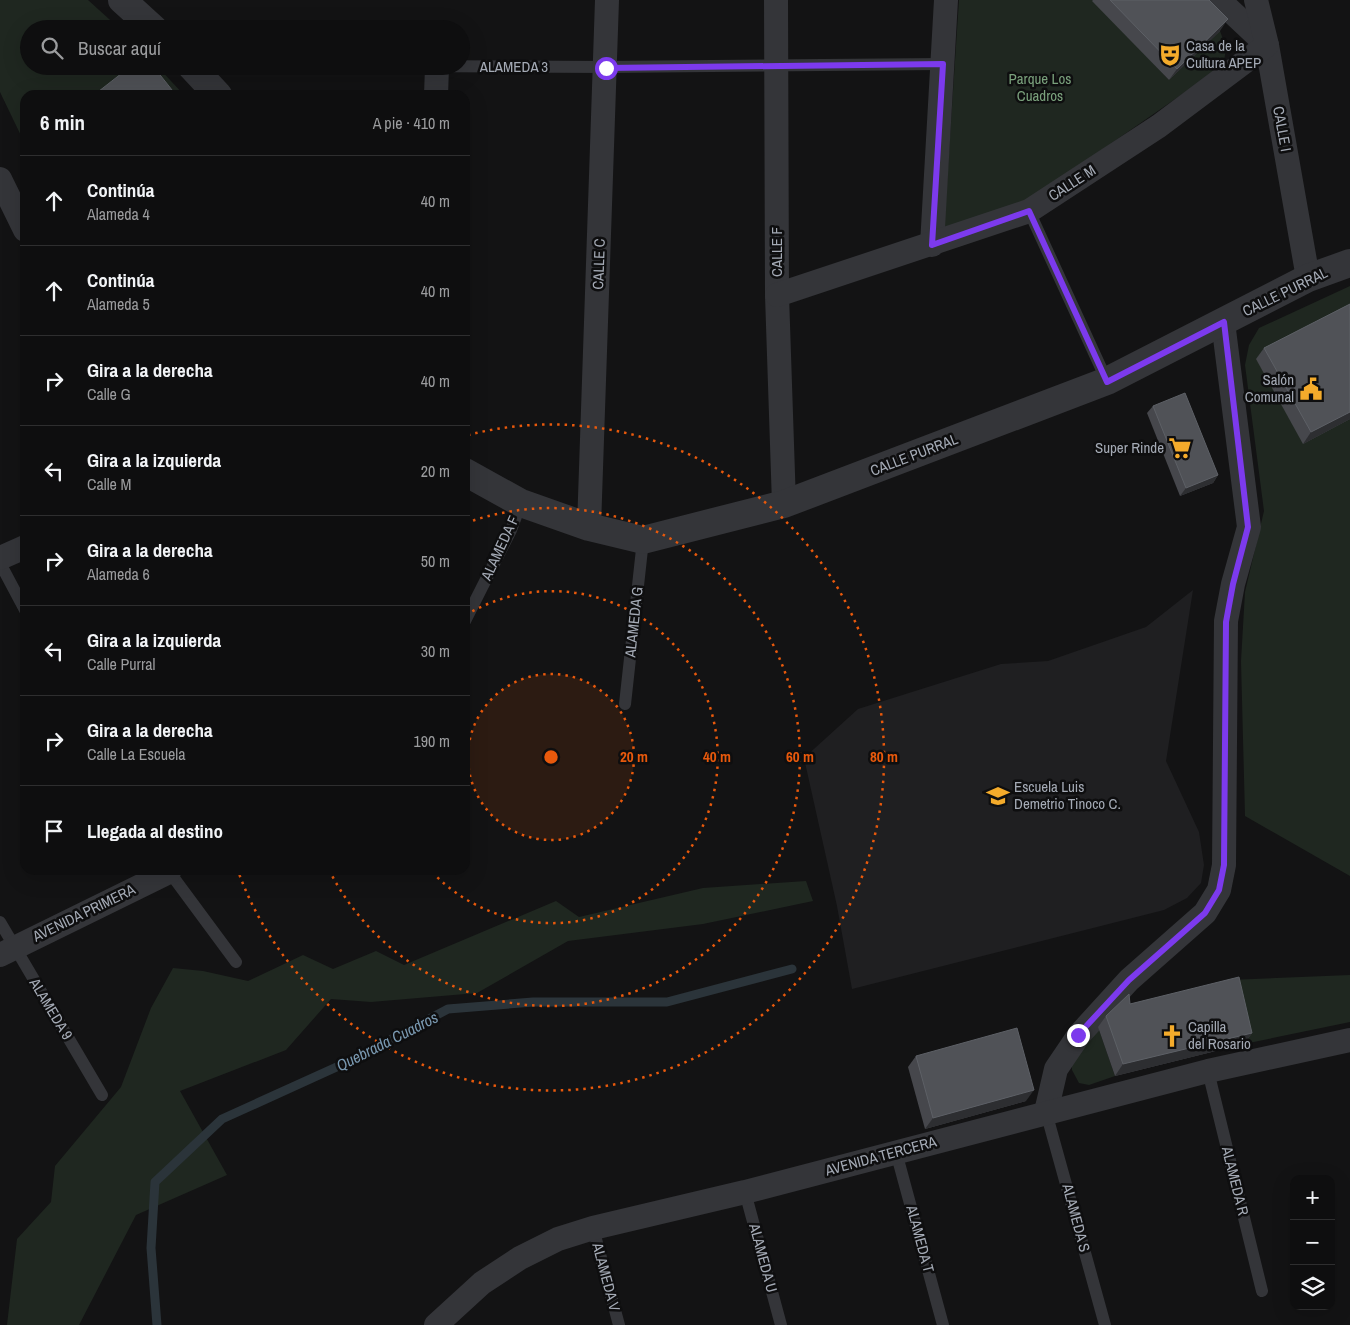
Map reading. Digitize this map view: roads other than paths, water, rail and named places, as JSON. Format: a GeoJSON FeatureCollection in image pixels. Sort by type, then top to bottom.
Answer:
{"type":"FeatureCollection","features":[{"type":"Feature","properties":{"kind":"street"},"geometry":{"type":"LineString","coordinates":[[122,0],[144,20]]}},
{"type":"Feature","properties":{"kind":"street","name":"CALLE C"},"geometry":{"type":"LineString","coordinates":[[590,527],[607,0]]}},
{"type":"Feature","properties":{"kind":"street","name":"CALLE F"},"geometry":{"type":"LineString","coordinates":[[776,0],[777,295],[784,504]]}},
{"type":"Feature","properties":{"kind":"street"},"geometry":{"type":"LineString","coordinates":[[932,245],[946,0]]}},
{"type":"Feature","properties":{"kind":"street"},"geometry":{"type":"LineString","coordinates":[[1219,0],[1267,45]]}},
{"type":"Feature","properties":{"kind":"street"},"geometry":{"type":"LineString","coordinates":[[1256,0],[1267,45]]}},
{"type":"Feature","properties":{"kind":"street","name":"CALLE M"},"geometry":{"type":"LineString","coordinates":[[777,295],[932,245],[1029,211],[1159,126],[1267,45]]}},
{"type":"Feature","properties":{"kind":"street","name":"CALLE I"},"geometry":{"type":"LineString","coordinates":[[1267,45],[1308,278]]}},
{"type":"Feature","properties":{"kind":"street"},"geometry":{"type":"LineString","coordinates":[[199,75],[213,90]]}},
{"type":"Feature","properties":{"kind":"street"},"geometry":{"type":"LineString","coordinates":[[436,90],[437,75]]}},
{"type":"Feature","properties":{"kind":"street"},"geometry":{"type":"LineString","coordinates":[[0,179],[20,220]]}},
{"type":"Feature","properties":{"kind":"street","name":"CALLE PURRAL"},"geometry":{"type":"LineString","coordinates":[[470,475],[521,503],[590,527],[643,540],[784,504],[1107,382],[1308,278],[1350,263]]}},
{"type":"Feature","properties":{"kind":"street"},"geometry":{"type":"LineString","coordinates":[[1046,1112],[1056,1069],[1078,1035],[1129,980],[1205,913],[1219,890],[1224,865],[1226,622],[1233,584],[1248,527],[1224,322]]}},
{"type":"Feature","properties":{"kind":"street"},"geometry":{"type":"LineString","coordinates":[[0,558],[20,550]]}},
{"type":"Feature","properties":{"kind":"street","name":"AVENIDA PRIMERA"},"geometry":{"type":"LineString","coordinates":[[7,952],[160,875]]}},
{"type":"Feature","properties":{"kind":"street","name":"AVENIDA TERCERA"},"geometry":{"type":"LineString","coordinates":[[436,1325],[482,1284],[520,1258],[558,1239],[593,1228],[745,1192],[1208,1071],[1350,1040]]}},
{"type":"Feature","properties":{"kind":"lane","name":"ALAMEDA 3"},"geometry":{"type":"LineString","coordinates":[[470,68],[943,64]]}},
{"type":"Feature","properties":{"kind":"lane"},"geometry":{"type":"LineString","coordinates":[[1029,211],[1107,382]]}},
{"type":"Feature","properties":{"kind":"lane","name":"ALAMEDA F"},"geometry":{"type":"LineString","coordinates":[[470,611],[511,530],[521,503]]}},
{"type":"Feature","properties":{"kind":"lane","name":"ALAMEDA G"},"geometry":{"type":"LineString","coordinates":[[625,704],[643,540]]}},
{"type":"Feature","properties":{"kind":"lane"},"geometry":{"type":"LineString","coordinates":[[0,563],[20,601]]}},
{"type":"Feature","properties":{"kind":"lane"},"geometry":{"type":"LineString","coordinates":[[171,875],[236,962]]}},
{"type":"Feature","properties":{"kind":"lane","name":"ALAMEDA 9"},"geometry":{"type":"LineString","coordinates":[[0,922],[7,952],[102,1095]]}},
{"type":"Feature","properties":{"kind":"lane","name":"ALAMEDA R"},"geometry":{"type":"LineString","coordinates":[[1208,1071],[1262,1291]]}},
{"type":"Feature","properties":{"kind":"lane","name":"ALAMEDA S"},"geometry":{"type":"LineString","coordinates":[[1046,1112],[1105,1325]]}},
{"type":"Feature","properties":{"kind":"lane","name":"ALAMEDA T"},"geometry":{"type":"LineString","coordinates":[[896,1152],[943,1325]]}},
{"type":"Feature","properties":{"kind":"lane","name":"ALAMEDA U"},"geometry":{"type":"LineString","coordinates":[[745,1192],[781,1325]]}},
{"type":"Feature","properties":{"kind":"lane","name":"ALAMEDA V"},"geometry":{"type":"LineString","coordinates":[[593,1228],[619,1325]]}},
{"type":"Feature","properties":{"kind":"waterway","name":"Quebrada Cuadros"},"geometry":{"type":"LineString","coordinates":[[157,1325],[151,1248],[155,1182],[222,1119],[352,1060],[448,1009],[533,1002],[667,1002],[792,969]]}},
{"type":"Feature","properties":{"kind":"place","name":"Casa de la Cultura APEP"},"geometry":{"type":"Point","coordinates":[1170,55]}},
{"type":"Feature","properties":{"kind":"place","name":"Salón Comunal"},"geometry":{"type":"Point","coordinates":[1311,389]}},
{"type":"Feature","properties":{"kind":"place","name":"Super Rinde"},"geometry":{"type":"Point","coordinates":[1180,448]}},
{"type":"Feature","properties":{"kind":"place","name":"Escuela Luis Demetrio Tinoco C."},"geometry":{"type":"Point","coordinates":[998,796]}},
{"type":"Feature","properties":{"kind":"place","name":"Capilla del Rosario"},"geometry":{"type":"Point","coordinates":[1172,1036]}},
{"type":"Feature","properties":{"kind":"park label","name":"Parque Los Cuadros"},"geometry":{"type":"Point","coordinates":[1040,88]}}]}
